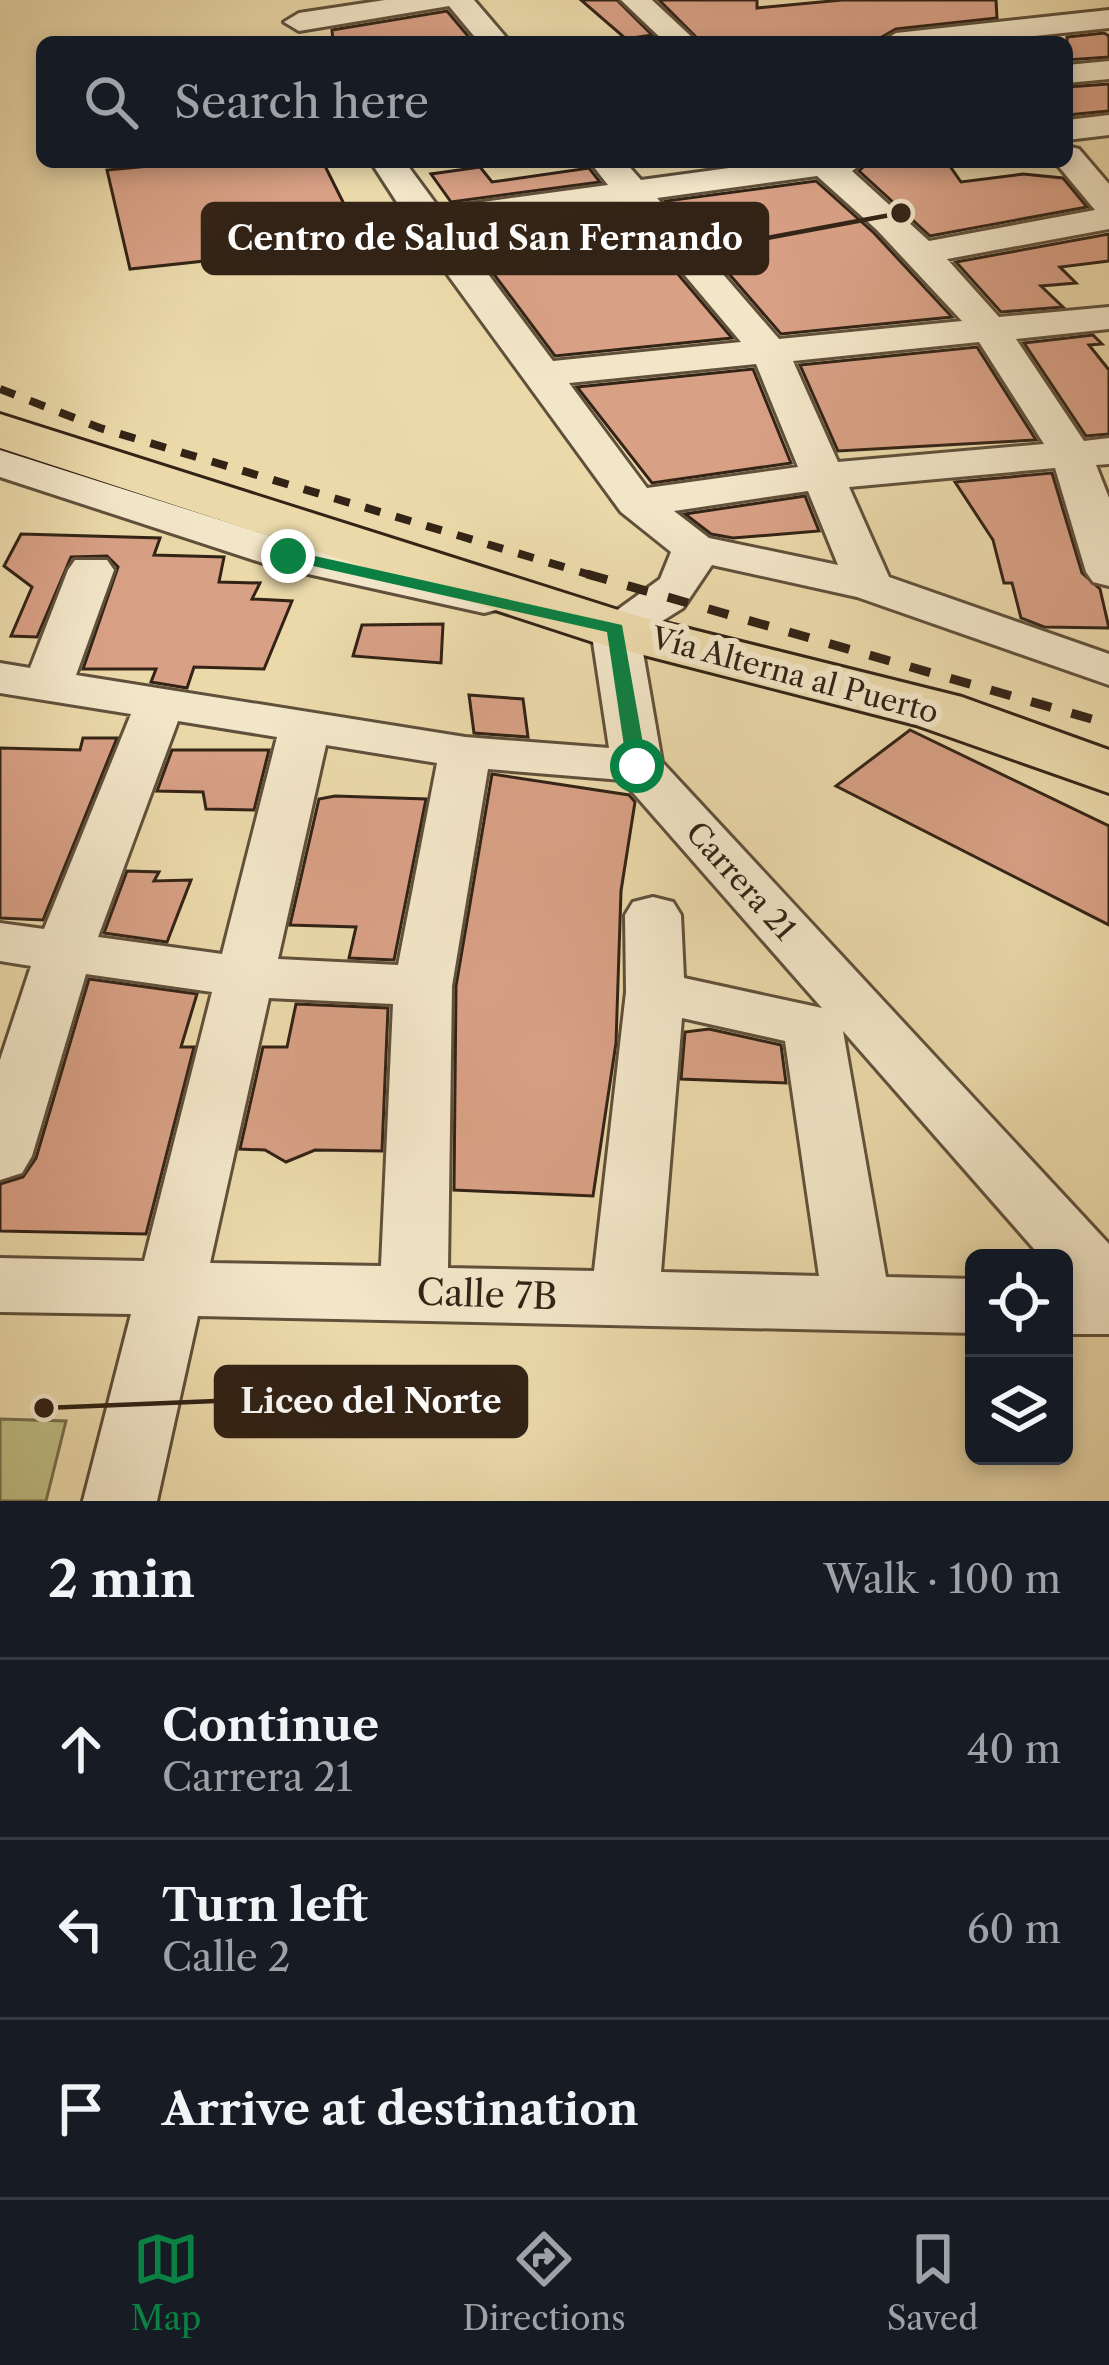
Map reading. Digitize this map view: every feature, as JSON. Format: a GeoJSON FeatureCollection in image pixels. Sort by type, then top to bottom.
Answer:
{"type":"FeatureCollection","features":[{"type":"Feature","properties":{"kind":"main road","name":"Vía Alterna al Puerto"},"geometry":{"type":"LineString","coordinates":[[0,430],[615,629],[940,711],[1109,772]]}},
{"type":"Feature","properties":{"kind":"street"},"geometry":{"type":"LineString","coordinates":[[298,21],[441,0]]}},
{"type":"Feature","properties":{"kind":"street"},"geometry":{"type":"LineString","coordinates":[[459,0],[490,36]]}},
{"type":"Feature","properties":{"kind":"street"},"geometry":{"type":"LineString","coordinates":[[635,0],[675,36]]}},
{"type":"Feature","properties":{"kind":"street"},"geometry":{"type":"LineString","coordinates":[[919,12],[945,36]]}},
{"type":"Feature","properties":{"kind":"street"},"geometry":{"type":"LineString","coordinates":[[972,36],[1109,19]]}},
{"type":"Feature","properties":{"kind":"street"},"geometry":{"type":"LineString","coordinates":[[1073,73],[1109,70]]}},
{"type":"Feature","properties":{"kind":"street"},"geometry":{"type":"LineString","coordinates":[[1073,129],[1109,125]]}},
{"type":"Feature","properties":{"kind":"street"},"geometry":{"type":"LineString","coordinates":[[1073,163],[1109,205]]}},
{"type":"Feature","properties":{"kind":"street"},"geometry":{"type":"LineString","coordinates":[[392,168],[537,374],[636,503],[694,548],[870,586],[1109,670]]}},
{"type":"Feature","properties":{"kind":"street"},"geometry":{"type":"LineString","coordinates":[[425,220],[621,176],[750,168]]}},
{"type":"Feature","properties":{"kind":"street"},"geometry":{"type":"LineString","coordinates":[[836,168],[986,329],[1090,453],[1109,572]]}},
{"type":"Feature","properties":{"kind":"street"},"geometry":{"type":"LineString","coordinates":[[621,176],[770,352],[870,586]]}},
{"type":"Feature","properties":{"kind":"street"},"geometry":{"type":"LineString","coordinates":[[918,254],[1109,218]]}},
{"type":"Feature","properties":{"kind":"street"},"geometry":{"type":"LineString","coordinates":[[537,374],[1109,318]]}},
{"type":"Feature","properties":{"kind":"street"},"geometry":{"type":"LineString","coordinates":[[636,503],[826,476],[1090,453]]}},
{"type":"Feature","properties":{"kind":"street"},"geometry":{"type":"LineString","coordinates":[[0,463],[288,556],[615,629],[670,599],[685,582],[694,548]]}},
{"type":"Feature","properties":{"kind":"street"},"geometry":{"type":"LineString","coordinates":[[91,570],[24,682],[465,752],[637,766],[615,629]]}},
{"type":"Feature","properties":{"kind":"street"},"geometry":{"type":"LineString","coordinates":[[0,1156],[64,949],[159,706]]}},
{"type":"Feature","properties":{"kind":"street"},"geometry":{"type":"LineString","coordinates":[[120,1501],[304,729]]}},
{"type":"Feature","properties":{"kind":"street"},"geometry":{"type":"LineString","coordinates":[[414,1292],[423,986],[465,752]]}},
{"type":"Feature","properties":{"kind":"street","name":"Carrera 21"},"geometry":{"type":"LineString","coordinates":[[637,766],[1109,1288]]}},
{"type":"Feature","properties":{"kind":"street"},"geometry":{"type":"LineString","coordinates":[[625,1299],[655,992],[652,915]]}},
{"type":"Feature","properties":{"kind":"street"},"geometry":{"type":"LineString","coordinates":[[0,942],[244,977],[423,986]]}},
{"type":"Feature","properties":{"kind":"street"},"geometry":{"type":"LineString","coordinates":[[655,992],[812,1026],[857,1304]]}},
{"type":"Feature","properties":{"kind":"street","name":"Calle 7B"},"geometry":{"type":"LineString","coordinates":[[0,1285],[965,1306]]}},
{"type":"Feature","properties":{"kind":"street"},"geometry":{"type":"LineString","coordinates":[[1073,1306],[1109,1307]]}},
{"type":"Feature","properties":{"kind":"shaded area"},"geometry":{"type":"Polygon","coordinates":[[[0,1419],[66,1421],[46,1501],[0,1501],[0,1419]]]}},
{"type":"Feature","properties":{"kind":"building"},"geometry":{"type":"Polygon","coordinates":[[[581,0],[617,0],[652,35],[623,36],[581,0]]]}},
{"type":"Feature","properties":{"kind":"building"},"geometry":{"type":"Polygon","coordinates":[[[659,0],[757,0],[757,8],[842,0],[996,0],[997,18],[896,29],[884,36],[695,36],[659,0]]]}},
{"type":"Feature","properties":{"kind":"building"},"geometry":{"type":"Polygon","coordinates":[[[447,11],[468,36],[332,36],[332,30],[447,11]]]}},
{"type":"Feature","properties":{"kind":"building"},"geometry":{"type":"Polygon","coordinates":[[[1104,33],[1109,36],[1109,57],[1073,60],[1073,36],[1104,33]]]}},
{"type":"Feature","properties":{"kind":"building"},"geometry":{"type":"Polygon","coordinates":[[[1109,84],[1109,111],[1073,114],[1073,87],[1109,84]]]}},
{"type":"Feature","properties":{"kind":"building"},"geometry":{"type":"Polygon","coordinates":[[[326,168],[364,244],[130,269],[107,170],[326,168]]]}},
{"type":"Feature","properties":{"kind":"building"},"geometry":{"type":"Polygon","coordinates":[[[481,168],[492,182],[589,168],[600,182],[451,202],[431,174],[481,168]]]}},
{"type":"Feature","properties":{"kind":"building"},"geometry":{"type":"Polygon","coordinates":[[[951,168],[961,182],[1023,174],[1063,178],[1087,207],[930,236],[859,171],[951,168]]]}},
{"type":"Feature","properties":{"kind":"building"},"geometry":{"type":"Polygon","coordinates":[[[816,181],[874,233],[952,317],[781,334],[666,201],[816,181]]]}},
{"type":"Feature","properties":{"kind":"building"},"geometry":{"type":"Polygon","coordinates":[[[622,208],[732,338],[555,356],[484,261],[493,259],[471,229],[622,208]]]}},
{"type":"Feature","properties":{"kind":"building"},"geometry":{"type":"Polygon","coordinates":[[[1109,234],[1109,261],[1060,267],[1076,283],[1041,286],[1063,307],[1001,312],[956,262],[1109,234]]]}},
{"type":"Feature","properties":{"kind":"building"},"geometry":{"type":"Polygon","coordinates":[[[1093,335],[1102,344],[1089,345],[1109,370],[1109,434],[1086,436],[1024,343],[1093,335]]]}},
{"type":"Feature","properties":{"kind":"building"},"geometry":{"type":"Polygon","coordinates":[[[977,347],[1036,440],[838,451],[800,365],[977,347]]]}},
{"type":"Feature","properties":{"kind":"building"},"geometry":{"type":"Polygon","coordinates":[[[753,369],[791,463],[652,483],[577,387],[753,369]]]}},
{"type":"Feature","properties":{"kind":"building"},"geometry":{"type":"Polygon","coordinates":[[[1052,473],[1082,573],[1100,589],[1109,628],[1044,627],[1021,618],[1012,583],[1004,583],[993,540],[955,482],[1052,473]]]}},
{"type":"Feature","properties":{"kind":"building"},"geometry":{"type":"Polygon","coordinates":[[[805,496],[819,531],[733,538],[711,534],[685,514],[805,496]]]}},
{"type":"Feature","properties":{"kind":"building"},"geometry":{"type":"Polygon","coordinates":[[[21,534],[160,538],[154,555],[224,557],[219,582],[260,583],[252,599],[292,601],[264,669],[194,667],[187,688],[151,682],[156,669],[83,669],[118,567],[107,556],[71,557],[37,637],[11,636],[32,587],[4,566],[21,534]]]}},
{"type":"Feature","properties":{"kind":"building"},"geometry":{"type":"Polygon","coordinates":[[[443,624],[441,663],[353,656],[362,625],[443,624]]]}},
{"type":"Feature","properties":{"kind":"building"},"geometry":{"type":"Polygon","coordinates":[[[469,695],[523,699],[528,737],[474,733],[469,695]]]}},
{"type":"Feature","properties":{"kind":"building"},"geometry":{"type":"Polygon","coordinates":[[[910,730],[1109,826],[1109,925],[836,786],[910,730]]]}},
{"type":"Feature","properties":{"kind":"building"},"geometry":{"type":"Polygon","coordinates":[[[83,738],[117,738],[43,920],[0,918],[0,748],[80,750],[83,738]]]}},
{"type":"Feature","properties":{"kind":"building"},"geometry":{"type":"Polygon","coordinates":[[[172,750],[269,750],[254,810],[206,809],[203,792],[157,791],[172,750]]]}},
{"type":"Feature","properties":{"kind":"building"},"geometry":{"type":"Polygon","coordinates":[[[492,774],[629,795],[635,802],[621,891],[616,1043],[593,1196],[454,1190],[456,986],[492,774]]]}},
{"type":"Feature","properties":{"kind":"building"},"geometry":{"type":"Polygon","coordinates":[[[319,799],[426,799],[394,960],[349,958],[356,927],[290,925],[319,799]]]}},
{"type":"Feature","properties":{"kind":"building"},"geometry":{"type":"Polygon","coordinates":[[[127,871],[159,872],[154,881],[191,880],[167,942],[104,933],[127,871]]]}},
{"type":"Feature","properties":{"kind":"building"},"geometry":{"type":"Polygon","coordinates":[[[89,979],[197,994],[181,1047],[194,1047],[146,1234],[0,1231],[0,1184],[23,1177],[36,1158],[89,979]]]}},
{"type":"Feature","properties":{"kind":"building"},"geometry":{"type":"Polygon","coordinates":[[[296,1004],[388,1008],[382,1151],[315,1150],[286,1162],[265,1150],[240,1149],[263,1047],[287,1047],[296,1004]]]}},
{"type":"Feature","properties":{"kind":"building"},"geometry":{"type":"Polygon","coordinates":[[[709,1029],[781,1045],[786,1083],[681,1079],[685,1032],[709,1029]]]}},
{"type":"Feature","properties":{"kind":"railway"},"geometry":{"type":"LineString","coordinates":[[0,389],[100,428],[597,577]]}},
{"type":"Feature","properties":{"kind":"railway"},"geometry":{"type":"LineString","coordinates":[[587,574],[1109,724]]}},
{"type":"Feature","properties":{"kind":"place","name":"Centro de Salud San Fernando"},"geometry":{"type":"Point","coordinates":[901,213]}},
{"type":"Feature","properties":{"kind":"place","name":"Liceo del Norte"},"geometry":{"type":"Point","coordinates":[44,1408]}},
{"type":"Feature","properties":{"kind":"route"},"geometry":{"type":"LineString","coordinates":[[288,556],[615,629],[637,766]]}}]}
